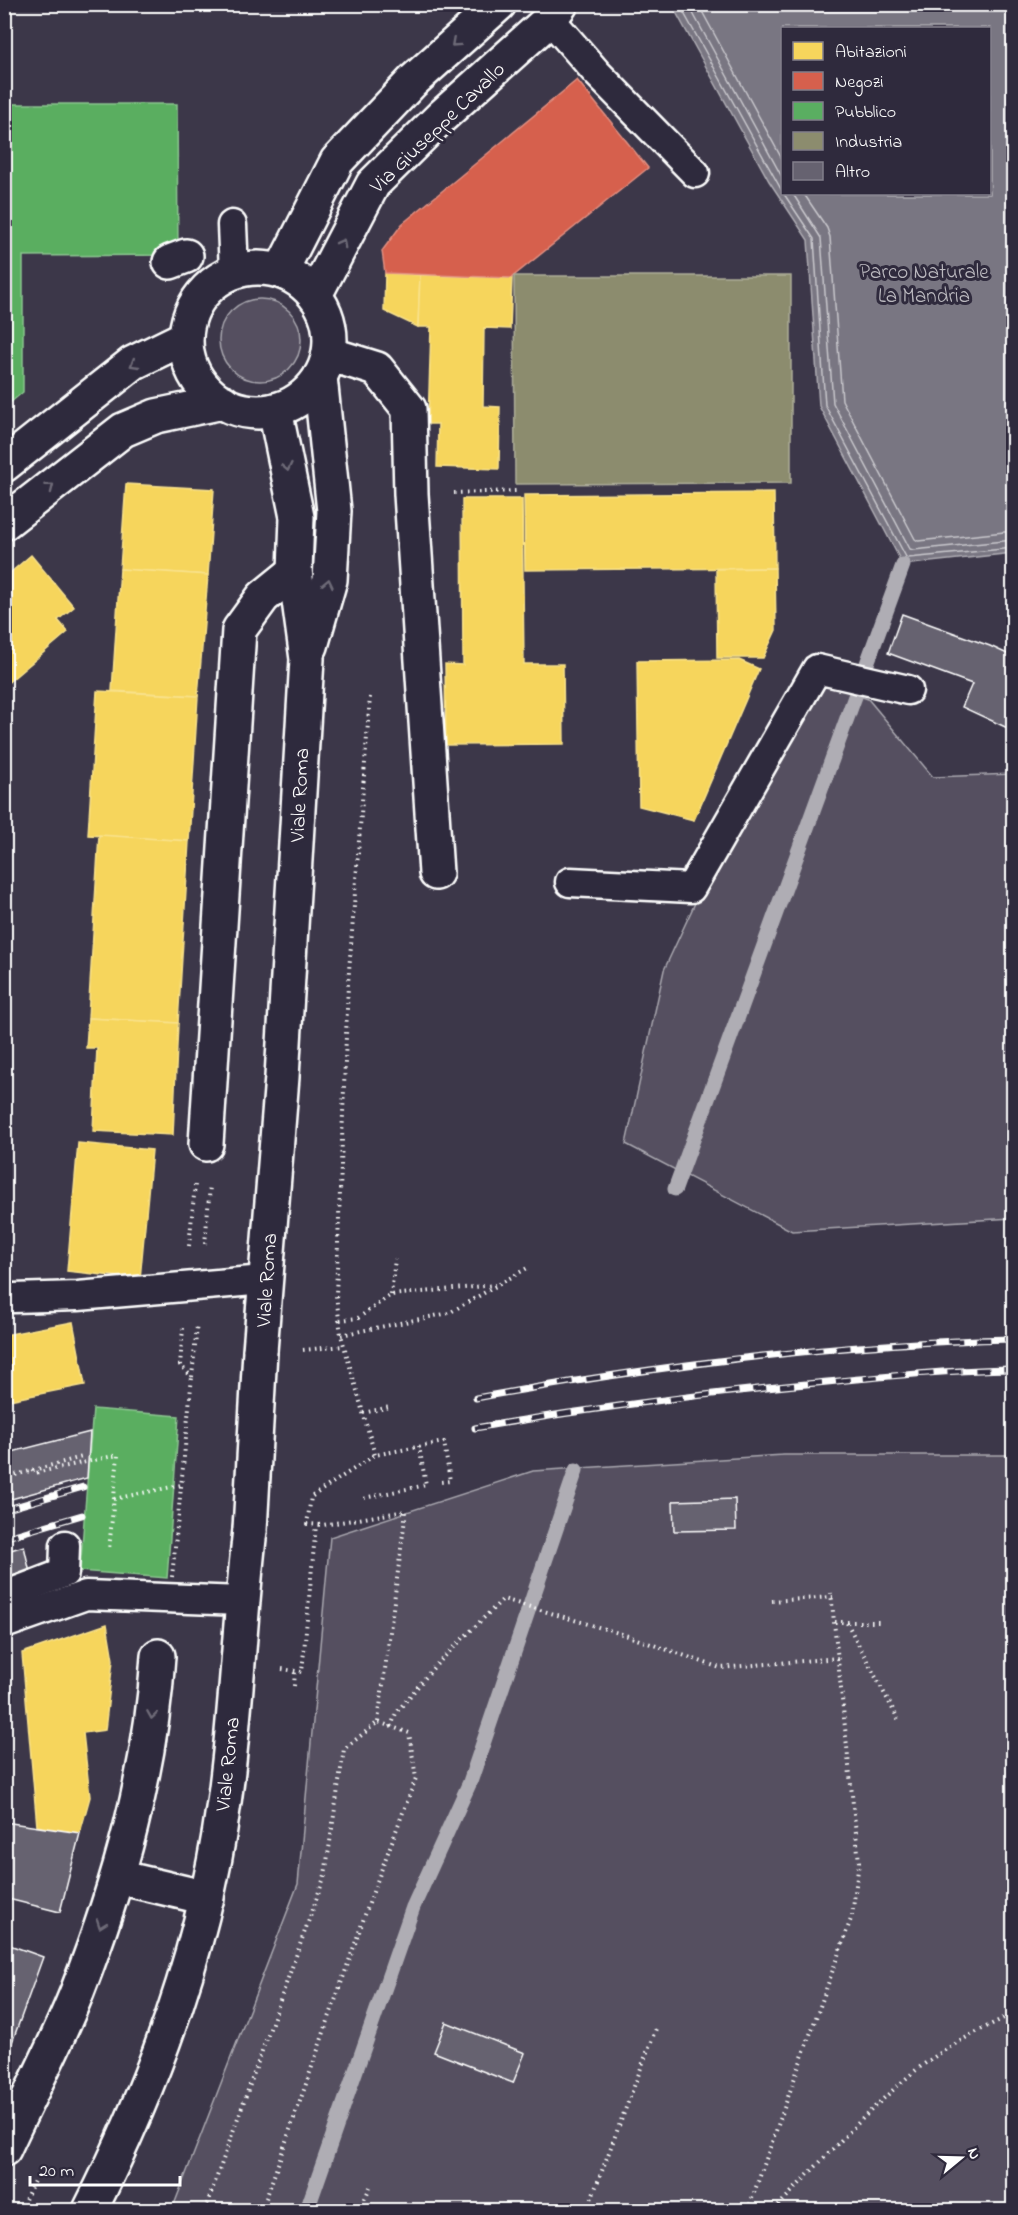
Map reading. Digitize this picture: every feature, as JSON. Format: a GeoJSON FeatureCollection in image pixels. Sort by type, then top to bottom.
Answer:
{"type":"FeatureCollection","features":[{"type":"Feature","properties":{"kind":"street"},"geometry":{"type":"LineString","coordinates":[[281,271],[337,161],[413,81],[499,4]]}},
{"type":"Feature","properties":{"kind":"street","name":"Via Giuseppe Cavallo"},"geometry":{"type":"LineString","coordinates":[[315,295],[372,184],[442,116],[556,12]]}},
{"type":"Feature","properties":{"kind":"street"},"geometry":{"type":"LineString","coordinates":[[257,268],[281,271],[299,281],[315,295],[325,313],[330,333],[324,366],[308,392],[293,403],[275,410],[257,412],[239,409],[223,402],[207,390],[195,375],[188,356],[186,337],[190,316],[200,297],[215,282],[234,272],[257,268]]}},
{"type":"Feature","properties":{"kind":"street"},"geometry":{"type":"LineString","coordinates":[[4,465],[133,363],[186,337]]}},
{"type":"Feature","properties":{"kind":"street"},"geometry":{"type":"LineString","coordinates":[[324,366],[377,369],[410,409],[411,494],[436,873]]}},
{"type":"Feature","properties":{"kind":"street","name":"Viale Roma"},"geometry":{"type":"LineString","coordinates":[[307,659],[330,580],[334,511],[324,366]]}},
{"type":"Feature","properties":{"kind":"street"},"geometry":{"type":"LineString","coordinates":[[4,523],[123,430],[156,416],[223,402]]}},
{"type":"Feature","properties":{"kind":"street","name":"Viale Roma"},"geometry":{"type":"LineString","coordinates":[[90,2211],[119,2152],[172,2020],[207,1898],[224,1802],[250,1530],[260,1351],[282,1077],[307,659],[295,571],[297,517],[275,410]]}},
{"type":"Feature","properties":{"kind":"street"},"geometry":{"type":"LineString","coordinates":[[206,1144],[239,630],[263,597],[295,571]]}},
{"type":"Feature","properties":{"kind":"street"},"geometry":{"type":"LineString","coordinates":[[4,2149],[76,1993],[118,1877],[140,1785],[156,1691],[158,1656]]}},
{"type":"Feature","properties":{"kind":"street"},"geometry":{"type":"LineString","coordinates":[[118,1877],[207,1898]]}},
{"type":"Feature","properties":{"kind":"lane"},"geometry":{"type":"LineString","coordinates":[[556,12],[597,73],[695,173]]}},
{"type":"Feature","properties":{"kind":"lane"},"geometry":{"type":"LineString","coordinates":[[231,225],[234,272]]}},
{"type":"Feature","properties":{"kind":"lane"},"geometry":{"type":"LineString","coordinates":[[570,882],[691,888],[817,669],[895,687]]}},
{"type":"Feature","properties":{"kind":"lane"},"geometry":{"type":"LineString","coordinates":[[13,1298],[102,1294],[265,1281]]}},
{"type":"Feature","properties":{"kind":"lane"},"geometry":{"type":"LineString","coordinates":[[4,1596],[64,1573],[65,1545]]}},
{"type":"Feature","properties":{"kind":"lane"},"geometry":{"type":"LineString","coordinates":[[4,1624],[86,1595],[242,1601]]}},
{"type":"Feature","properties":{"kind":"path"},"geometry":{"type":"LineString","coordinates":[[411,494],[516,491]]}},
{"type":"Feature","properties":{"kind":"path"},"geometry":{"type":"LineString","coordinates":[[370,697],[348,984],[336,1295],[341,1335],[375,1455]]}},
{"type":"Feature","properties":{"kind":"path"},"geometry":{"type":"LineString","coordinates":[[189,1255],[196,1165],[206,1144]]}},
{"type":"Feature","properties":{"kind":"path"},"geometry":{"type":"LineString","coordinates":[[391,1295],[395,1259]]}},
{"type":"Feature","properties":{"kind":"path"},"geometry":{"type":"LineString","coordinates":[[341,1335],[449,1313],[529,1267]]}},
{"type":"Feature","properties":{"kind":"path"},"geometry":{"type":"LineString","coordinates":[[340,1320],[358,1318],[391,1295],[498,1284]]}},
{"type":"Feature","properties":{"kind":"path"},"geometry":{"type":"LineString","coordinates":[[172,1577],[192,1377],[180,1365],[183,1330]]}},
{"type":"Feature","properties":{"kind":"path"},"geometry":{"type":"LineString","coordinates":[[302,1350],[344,1346]]}},
{"type":"Feature","properties":{"kind":"path"},"geometry":{"type":"LineString","coordinates":[[363,1413],[390,1407]]}},
{"type":"Feature","properties":{"kind":"path"},"geometry":{"type":"LineString","coordinates":[[205,2211],[325,1875],[344,1749],[378,1722],[406,1511],[316,1525],[307,1524],[311,1497],[375,1455],[444,1442],[450,1481],[440,1482]]}},
{"type":"Feature","properties":{"kind":"path"},"geometry":{"type":"LineString","coordinates":[[364,1498],[426,1485],[419,1446]]}},
{"type":"Feature","properties":{"kind":"path"},"geometry":{"type":"LineString","coordinates":[[32,1470],[35,1473],[118,1455],[108,1555]]}},
{"type":"Feature","properties":{"kind":"path"},"geometry":{"type":"LineString","coordinates":[[4,1478],[82,1457]]}},
{"type":"Feature","properties":{"kind":"path"},"geometry":{"type":"LineString","coordinates":[[114,1499],[181,1485]]}},
{"type":"Feature","properties":{"kind":"path"},"geometry":{"type":"LineString","coordinates":[[281,1669],[302,1672],[316,1525]]}},
{"type":"Feature","properties":{"kind":"path"},"geometry":{"type":"LineString","coordinates":[[748,2211],[852,1916],[859,1862],[832,1595],[772,1601]]}},
{"type":"Feature","properties":{"kind":"path"},"geometry":{"type":"LineString","coordinates":[[391,1726],[396,1713],[435,1667],[503,1599],[720,1668],[838,1658]]}},
{"type":"Feature","properties":{"kind":"path"},"geometry":{"type":"LineString","coordinates":[[834,1622],[882,1622]]}},
{"type":"Feature","properties":{"kind":"path"},"geometry":{"type":"LineString","coordinates":[[847,1623],[898,1719]]}},
{"type":"Feature","properties":{"kind":"path"},"geometry":{"type":"LineString","coordinates":[[294,1686],[295,1671]]}},
{"type":"Feature","properties":{"kind":"path"},"geometry":{"type":"LineString","coordinates":[[262,2211],[373,1892],[416,1778],[409,1733],[378,1722]]}},
{"type":"Feature","properties":{"kind":"path"},"geometry":{"type":"LineString","coordinates":[[774,2211],[858,2122],[916,2070],[957,2043],[1014,2013]]}},
{"type":"Feature","properties":{"kind":"path"},"geometry":{"type":"LineString","coordinates":[[587,2211],[657,2025]]}},
{"type":"Feature","properties":{"kind":"path"},"geometry":{"type":"LineString","coordinates":[[360,2211],[370,2187]]}},
{"type":"Feature","properties":{"kind":"shaded area"},"geometry":{"type":"Polygon","coordinates":[[[252,299],[268,299],[283,306],[294,317],[301,332],[298,356],[289,369],[268,381],[252,381],[237,374],[226,363],[219,348],[219,332],[226,317],[237,306],[252,299]]]}},
{"type":"Feature","properties":{"kind":"shaded area"},"geometry":{"type":"Polygon","coordinates":[[[823,683],[868,699],[933,777],[1013,774],[1013,1218],[792,1231],[626,1144],[664,970],[765,752],[823,683]]]}},
{"type":"Feature","properties":{"kind":"shaded area"},"geometry":{"type":"Polygon","coordinates":[[[784,1455],[1013,1455],[1013,2210],[172,2210],[298,1884],[330,1537],[533,1471],[784,1455]]]}},
{"type":"Feature","properties":{"kind":"water","name":"Parco Naturale La Mandria"},"geometry":{"type":"Polygon","coordinates":[[[672,5],[1013,5],[1013,553],[903,565],[819,406],[808,240],[769,181],[672,5]]]}},
{"type":"Feature","properties":{"kind":"building: Abitazioni"},"geometry":{"type":"Polygon","coordinates":[[[385,273],[420,275],[418,327],[384,311],[385,273]]]}},
{"type":"Feature","properties":{"kind":"building: Abitazioni"},"geometry":{"type":"Polygon","coordinates":[[[420,275],[512,278],[510,329],[484,328],[483,406],[500,407],[499,469],[437,467],[438,424],[428,424],[431,327],[418,327],[420,275]]]}},
{"type":"Feature","properties":{"kind":"building: Abitazioni"},"geometry":{"type":"Polygon","coordinates":[[[126,484],[214,489],[208,575],[120,569],[126,484]]]}},
{"type":"Feature","properties":{"kind":"building: Abitazioni"},"geometry":{"type":"Polygon","coordinates":[[[774,493],[775,568],[525,570],[524,495],[774,493]]]}},
{"type":"Feature","properties":{"kind":"building: Abitazioni"},"geometry":{"type":"Polygon","coordinates":[[[462,499],[522,499],[524,664],[563,664],[564,744],[446,745],[445,664],[463,665],[462,499]]]}},
{"type":"Feature","properties":{"kind":"building: Abitazioni"},"geometry":{"type":"Polygon","coordinates":[[[31,555],[74,607],[58,620],[68,632],[4,686],[4,578],[31,555]]]}},
{"type":"Feature","properties":{"kind":"building: Abitazioni"},"geometry":{"type":"Polygon","coordinates":[[[775,568],[776,630],[763,658],[717,658],[716,569],[775,568]]]}},
{"type":"Feature","properties":{"kind":"building: Abitazioni"},"geometry":{"type":"Polygon","coordinates":[[[120,569],[208,575],[198,696],[112,691],[120,569]]]}},
{"type":"Feature","properties":{"kind":"building: Abitazioni"},"geometry":{"type":"Polygon","coordinates":[[[739,660],[759,669],[694,820],[639,806],[637,661],[739,660]]]}},
{"type":"Feature","properties":{"kind":"building: Abitazioni"},"geometry":{"type":"Polygon","coordinates":[[[97,691],[198,696],[189,841],[88,835],[97,691]]]}},
{"type":"Feature","properties":{"kind":"building: Abitazioni"},"geometry":{"type":"Polygon","coordinates":[[[99,835],[189,841],[178,1023],[88,1018],[99,835]]]}},
{"type":"Feature","properties":{"kind":"building: Abitazioni"},"geometry":{"type":"Polygon","coordinates":[[[88,1018],[178,1023],[173,1135],[93,1131],[97,1048],[86,1048],[88,1018]]]}},
{"type":"Feature","properties":{"kind":"building: Abitazioni"},"geometry":{"type":"Polygon","coordinates":[[[78,1143],[152,1150],[140,1279],[67,1271],[78,1143]]]}},
{"type":"Feature","properties":{"kind":"building: Abitazioni"},"geometry":{"type":"Polygon","coordinates":[[[73,1322],[85,1385],[4,1401],[4,1335],[73,1322]]]}},
{"type":"Feature","properties":{"kind":"building: Abitazioni"},"geometry":{"type":"Polygon","coordinates":[[[107,1624],[113,1660],[105,1730],[83,1733],[90,1797],[80,1833],[37,1826],[22,1653],[107,1624]]]}},
{"type":"Feature","properties":{"kind":"building: Negozi"},"geometry":{"type":"Polygon","coordinates":[[[577,80],[648,168],[511,278],[385,273],[382,251],[402,224],[577,80]]]}},
{"type":"Feature","properties":{"kind":"building: Pubblico"},"geometry":{"type":"Polygon","coordinates":[[[4,104],[177,104],[178,255],[23,256],[23,392],[4,408],[4,104]]]}},
{"type":"Feature","properties":{"kind":"building: Pubblico"},"geometry":{"type":"Polygon","coordinates":[[[93,1409],[179,1416],[167,1578],[80,1571],[93,1409]]]}},
{"type":"Feature","properties":{"kind":"building: Industria"},"geometry":{"type":"Polygon","coordinates":[[[514,276],[791,276],[791,483],[515,484],[514,276]]]}},
{"type":"Feature","properties":{"kind":"building: Altro"},"geometry":{"type":"Polygon","coordinates":[[[902,614],[1014,657],[1014,731],[962,707],[972,684],[888,653],[902,614]]]}},
{"type":"Feature","properties":{"kind":"building: Altro"},"geometry":{"type":"Polygon","coordinates":[[[90,1432],[87,1478],[4,1501],[4,1454],[90,1432]]]}},
{"type":"Feature","properties":{"kind":"building: Altro"},"geometry":{"type":"Polygon","coordinates":[[[735,1499],[736,1530],[674,1531],[673,1501],[735,1499]]]}},
{"type":"Feature","properties":{"kind":"building: Altro"},"geometry":{"type":"Polygon","coordinates":[[[24,1546],[30,1573],[4,1581],[4,1552],[24,1546]]]}},
{"type":"Feature","properties":{"kind":"building: Altro"},"geometry":{"type":"Polygon","coordinates":[[[4,1822],[80,1833],[60,1912],[4,1898],[4,1822]]]}},
{"type":"Feature","properties":{"kind":"building: Altro"},"geometry":{"type":"Polygon","coordinates":[[[4,1943],[43,1957],[10,2048],[4,2046],[4,1943]]]}},
{"type":"Feature","properties":{"kind":"building: Altro"},"geometry":{"type":"Polygon","coordinates":[[[446,2022],[525,2053],[513,2083],[434,2052],[446,2022]]]}},
{"type":"Feature","properties":{"kind":"waterway"},"geometry":{"type":"LineString","coordinates":[[675,1189],[903,565]]}},
{"type":"Feature","properties":{"kind":"waterway"},"geometry":{"type":"LineString","coordinates":[[307,2210],[413,1907],[470,1782],[576,1470]]}},
{"type":"Feature","properties":{"kind":"railway"},"geometry":{"type":"LineString","coordinates":[[476,1398],[609,1376],[744,1358],[879,1345],[1014,1339]]}},
{"type":"Feature","properties":{"kind":"railway"},"geometry":{"type":"LineString","coordinates":[[475,1428],[739,1391],[920,1374],[1014,1369]]}},
{"type":"Feature","properties":{"kind":"railway"},"geometry":{"type":"LineString","coordinates":[[4,1510],[83,1487]]}},
{"type":"Feature","properties":{"kind":"railway"},"geometry":{"type":"LineString","coordinates":[[4,1538],[82,1515]]}}]}
